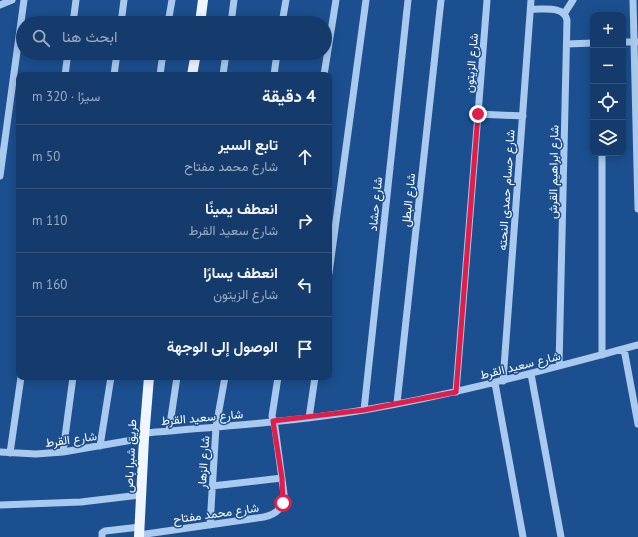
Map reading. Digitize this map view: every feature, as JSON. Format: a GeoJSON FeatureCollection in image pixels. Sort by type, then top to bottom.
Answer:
{"type":"FeatureCollection","features":[{"type":"Feature","properties":{"kind":"main road"},"geometry":{"type":"LineString","coordinates":[[201,16],[203,0]]}},
{"type":"Feature","properties":{"kind":"main road"},"geometry":{"type":"LineString","coordinates":[[193,72],[195,60]]}},
{"type":"Feature","properties":{"kind":"main road","name":"طريق شبرا باص"},"geometry":{"type":"LineString","coordinates":[[139,533],[140,495],[149,380]]}},
{"type":"Feature","properties":{"kind":"street"},"geometry":{"type":"LineString","coordinates":[[0,5],[12,0]]}},
{"type":"Feature","properties":{"kind":"street"},"geometry":{"type":"LineString","coordinates":[[22,16],[24,0]]}},
{"type":"Feature","properties":{"kind":"street"},"geometry":{"type":"LineString","coordinates":[[74,16],[76,0]]}},
{"type":"Feature","properties":{"kind":"street"},"geometry":{"type":"LineString","coordinates":[[122,16],[124,0]]}},
{"type":"Feature","properties":{"kind":"street"},"geometry":{"type":"LineString","coordinates":[[169,16],[172,0]]}},
{"type":"Feature","properties":{"kind":"street"},"geometry":{"type":"LineString","coordinates":[[232,16],[234,0]]}},
{"type":"Feature","properties":{"kind":"street"},"geometry":{"type":"LineString","coordinates":[[283,16],[286,0]]}},
{"type":"Feature","properties":{"kind":"street"},"geometry":{"type":"LineString","coordinates":[[332,25],[336,0]]}},
{"type":"Feature","properties":{"kind":"street"},"geometry":{"type":"LineString","coordinates":[[332,251],[366,0]]}},
{"type":"Feature","properties":{"kind":"street","name":"شارع حشاد"},"geometry":{"type":"LineString","coordinates":[[364,410],[408,0]]}},
{"type":"Feature","properties":{"kind":"street","name":"شارع البطل"},"geometry":{"type":"LineString","coordinates":[[397,403],[441,0]]}},
{"type":"Feature","properties":{"kind":"street","name":"شارع الزيتون"},"geometry":{"type":"LineString","coordinates":[[456,392],[487,0]]}},
{"type":"Feature","properties":{"kind":"street","name":"شارع حسام حمدى النحته"},"geometry":{"type":"LineString","coordinates":[[503,381],[531,0]]}},
{"type":"Feature","properties":{"kind":"street"},"geometry":{"type":"LineString","coordinates":[[531,9],[558,10],[564,14],[573,0]]}},
{"type":"Feature","properties":{"kind":"street"},"geometry":{"type":"LineString","coordinates":[[633,0],[636,42],[638,209]]}},
{"type":"Feature","properties":{"kind":"street","name":"شارع ابراهيم القرش"},"geometry":{"type":"LineString","coordinates":[[559,366],[567,44],[567,20],[564,14]]}},
{"type":"Feature","properties":{"kind":"street"},"geometry":{"type":"LineString","coordinates":[[567,44],[590,43]]}},
{"type":"Feature","properties":{"kind":"street"},"geometry":{"type":"LineString","coordinates":[[0,176],[16,59]]}},
{"type":"Feature","properties":{"kind":"street"},"geometry":{"type":"LineString","coordinates":[[65,72],[67,60]]}},
{"type":"Feature","properties":{"kind":"street"},"geometry":{"type":"LineString","coordinates":[[114,72],[116,60]]}},
{"type":"Feature","properties":{"kind":"street"},"geometry":{"type":"LineString","coordinates":[[161,72],[163,60]]}},
{"type":"Feature","properties":{"kind":"street"},"geometry":{"type":"LineString","coordinates":[[223,72],[225,60]]}},
{"type":"Feature","properties":{"kind":"street"},"geometry":{"type":"LineString","coordinates":[[275,72],[277,60]]}},
{"type":"Feature","properties":{"kind":"street"},"geometry":{"type":"LineString","coordinates":[[324,72],[326,60]]}},
{"type":"Feature","properties":{"kind":"street"},"geometry":{"type":"LineString","coordinates":[[478,114],[523,116]]}},
{"type":"Feature","properties":{"kind":"street"},"geometry":{"type":"LineString","coordinates":[[602,156],[602,355]]}},
{"type":"Feature","properties":{"kind":"street","name":"شارع سعيد القرط"},"geometry":{"type":"LineString","coordinates":[[144,436],[169,431],[309,418],[364,410],[495,383],[638,345]]}},
{"type":"Feature","properties":{"kind":"street"},"geometry":{"type":"LineString","coordinates":[[624,349],[638,424]]}},
{"type":"Feature","properties":{"kind":"street"},"geometry":{"type":"LineString","coordinates":[[531,374],[561,537]]}},
{"type":"Feature","properties":{"kind":"street"},"geometry":{"type":"LineString","coordinates":[[10,453],[21,380]]}},
{"type":"Feature","properties":{"kind":"street"},"geometry":{"type":"LineString","coordinates":[[63,452],[73,380]]}},
{"type":"Feature","properties":{"kind":"street"},"geometry":{"type":"LineString","coordinates":[[100,446],[111,380]]}},
{"type":"Feature","properties":{"kind":"street"},"geometry":{"type":"LineString","coordinates":[[169,431],[177,380]]}},
{"type":"Feature","properties":{"kind":"street","name":"شارع الزهار"},"geometry":{"type":"LineString","coordinates":[[210,525],[216,427],[224,380]]}},
{"type":"Feature","properties":{"kind":"street","name":"شارع محمد مفتاح"},"geometry":{"type":"LineString","coordinates":[[102,537],[102,533],[105,531],[139,533],[210,525],[272,516],[279,510],[283,503],[282,478],[272,416],[278,380]]}},
{"type":"Feature","properties":{"kind":"street"},"geometry":{"type":"LineString","coordinates":[[309,418],[315,380]]}},
{"type":"Feature","properties":{"kind":"street"},"geometry":{"type":"LineString","coordinates":[[495,383],[523,537]]}},
{"type":"Feature","properties":{"kind":"street","name":"شارع القرط"},"geometry":{"type":"LineString","coordinates":[[0,452],[36,454],[63,452],[100,446],[144,436]]}},
{"type":"Feature","properties":{"kind":"street"},"geometry":{"type":"LineString","coordinates":[[212,486],[282,478]]}},
{"type":"Feature","properties":{"kind":"street"},"geometry":{"type":"LineString","coordinates":[[0,505],[81,502],[140,495]]}},
{"type":"Feature","properties":{"kind":"route"},"geometry":{"type":"LineString","coordinates":[[283,503],[284,494],[273,421],[309,418],[364,410],[456,392],[478,114]]}}]}
